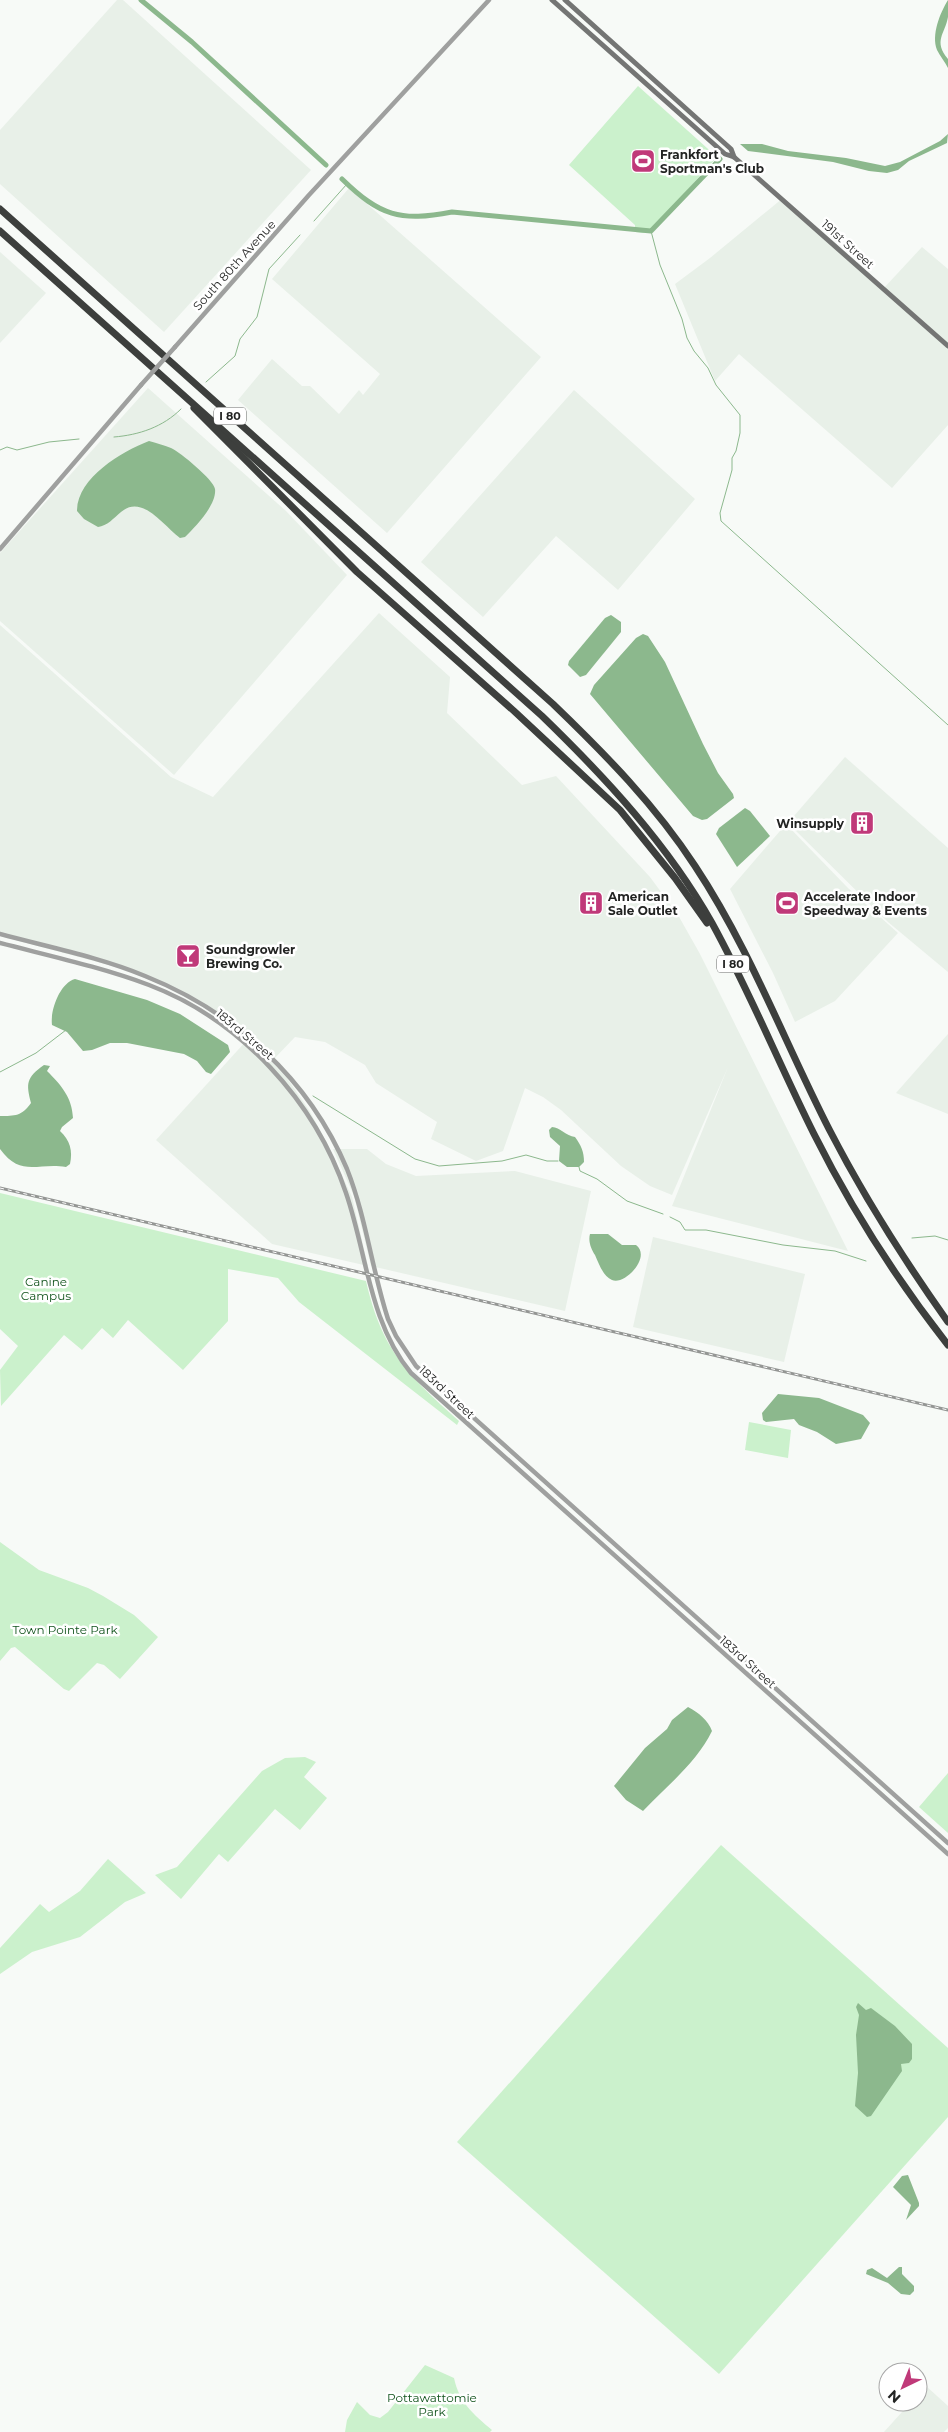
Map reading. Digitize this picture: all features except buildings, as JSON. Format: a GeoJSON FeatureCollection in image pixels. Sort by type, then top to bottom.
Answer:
{"type":"FeatureCollection","features":[{"type":"Feature","properties":{"kind":"highway","name":"I 80"},"geometry":{"type":"LineString","coordinates":[[0,209],[553,704],[601,750],[642,797],[694,864],[725,914],[756,974],[828,1128],[863,1191],[911,1270],[948,1322]]}},
{"type":"Feature","properties":{"kind":"highway","name":"I 80"},"geometry":{"type":"LineString","coordinates":[[0,231],[542,716],[589,761],[630,807],[681,874],[726,950],[814,1135],[853,1207],[948,1345]]}},
{"type":"Feature","properties":{"kind":"highway"},"geometry":{"type":"LineString","coordinates":[[174,385],[204,420],[258,470],[357,572],[514,711],[620,810],[675,878],[726,950]]}},
{"type":"Feature","properties":{"kind":"main road","name":"191st Street"},"geometry":{"type":"LineString","coordinates":[[552,0],[725,154],[734,157]]}},
{"type":"Feature","properties":{"kind":"main road","name":"191st Street"},"geometry":{"type":"LineString","coordinates":[[565,0],[730,149],[734,157],[948,346]]}},
{"type":"Feature","properties":{"kind":"street","name":"South 80th Avenue"},"geometry":{"type":"LineString","coordinates":[[0,549],[141,385],[309,195],[489,0]]}},
{"type":"Feature","properties":{"kind":"street","name":"183rd Street"},"geometry":{"type":"LineString","coordinates":[[0,934],[117,965],[175,988],[220,1014],[263,1049],[306,1098],[334,1142],[347,1170],[355,1195],[388,1319],[400,1343],[416,1366],[948,1843]]}},
{"type":"Feature","properties":{"kind":"street","name":"183rd Street"},"geometry":{"type":"LineString","coordinates":[[0,943],[150,985],[213,1019],[263,1061],[289,1088],[312,1122],[330,1154],[346,1194],[374,1304],[396,1353],[411,1373],[948,1854]]}},
{"type":"Feature","properties":{"kind":"shaded area"},"geometry":{"type":"Polygon","coordinates":[[[117,0],[123,0],[311,170],[164,332],[0,184],[0,130],[117,0]]]}},
{"type":"Feature","properties":{"kind":"shaded area"},"geometry":{"type":"Polygon","coordinates":[[[948,0],[948,17],[941,38],[941,47],[948,59],[948,68],[937,50],[935,38],[939,18],[948,0]]]}},
{"type":"Feature","properties":{"kind":"shaded area"},"geometry":{"type":"Polygon","coordinates":[[[948,134],[947,143],[909,161],[898,170],[887,173],[869,171],[833,162],[748,151],[740,144],[762,144],[788,151],[846,158],[885,166],[900,162],[940,141],[948,134]]]}},
{"type":"Feature","properties":{"kind":"shaded area"},"geometry":{"type":"Polygon","coordinates":[[[349,188],[541,357],[387,533],[238,400],[272,359],[302,386],[310,386],[339,414],[359,390],[363,395],[380,374],[272,279],[349,188]]]}},
{"type":"Feature","properties":{"kind":"shaded area"},"geometry":{"type":"Polygon","coordinates":[[[783,198],[883,289],[922,247],[948,269],[948,425],[892,488],[739,354],[715,381],[675,284],[783,198]]]}},
{"type":"Feature","properties":{"kind":"shaded area"},"geometry":{"type":"Polygon","coordinates":[[[0,252],[46,293],[0,343],[0,252]]]}},
{"type":"Feature","properties":{"kind":"shaded area"},"geometry":{"type":"Polygon","coordinates":[[[148,388],[286,511],[347,575],[174,775],[0,621],[0,553],[148,388]]]}},
{"type":"Feature","properties":{"kind":"shaded area"},"geometry":{"type":"Polygon","coordinates":[[[574,390],[695,499],[618,590],[556,536],[483,617],[421,562],[574,390]]]}},
{"type":"Feature","properties":{"kind":"shaded area"},"geometry":{"type":"Polygon","coordinates":[[[149,441],[171,448],[182,455],[209,479],[215,489],[213,502],[209,509],[185,537],[180,538],[152,513],[137,507],[129,507],[107,523],[98,527],[84,519],[77,511],[79,499],[92,477],[114,459],[149,441]]]}},
{"type":"Feature","properties":{"kind":"shaded area"},"geometry":{"type":"Polygon","coordinates":[[[379,613],[450,677],[447,713],[522,785],[556,776],[650,877],[678,915],[700,954],[848,1251],[672,1206],[728,1067],[672,1195],[650,1186],[621,1166],[561,1110],[543,1097],[525,1088],[503,1151],[476,1161],[431,1139],[437,1122],[376,1083],[365,1065],[325,1042],[295,1037],[273,1060],[261,1047],[187,996],[124,969],[0,936],[0,625],[171,777],[213,797],[379,613]]]}},
{"type":"Feature","properties":{"kind":"shaded area"},"geometry":{"type":"Polygon","coordinates":[[[611,615],[621,622],[621,632],[586,675],[580,677],[568,665],[569,661],[605,618],[611,615]]]}},
{"type":"Feature","properties":{"kind":"shaded area"},"geometry":{"type":"Polygon","coordinates":[[[643,634],[648,636],[665,662],[703,744],[718,773],[733,794],[734,798],[707,819],[702,820],[693,816],[590,694],[594,685],[636,638],[643,634]]]}},
{"type":"Feature","properties":{"kind":"shaded area"},"geometry":{"type":"Polygon","coordinates":[[[845,757],[948,848],[948,972],[888,922],[788,823],[845,757]]]}},
{"type":"Feature","properties":{"kind":"shaded area"},"geometry":{"type":"Polygon","coordinates":[[[745,808],[750,811],[770,836],[737,867],[716,834],[719,828],[745,808]]]}},
{"type":"Feature","properties":{"kind":"shaded area"},"geometry":{"type":"Polygon","coordinates":[[[786,824],[848,888],[898,933],[835,1001],[795,1022],[773,973],[730,889],[786,824]]]}},
{"type":"Feature","properties":{"kind":"shaded area"},"geometry":{"type":"Polygon","coordinates":[[[75,979],[147,1000],[180,1014],[228,1045],[230,1052],[211,1074],[206,1072],[197,1061],[184,1054],[127,1043],[110,1043],[92,1050],[83,1051],[67,1032],[52,1025],[54,1005],[57,998],[65,986],[75,979]]]}},
{"type":"Feature","properties":{"kind":"shaded area"},"geometry":{"type":"Polygon","coordinates":[[[948,1034],[948,1114],[896,1093],[948,1034]]]}},
{"type":"Feature","properties":{"kind":"shaded area"},"geometry":{"type":"Polygon","coordinates":[[[247,1040],[261,1051],[287,1078],[309,1110],[328,1145],[352,1197],[368,1266],[272,1244],[156,1140],[247,1040]]]}},
{"type":"Feature","properties":{"kind":"shaded area"},"geometry":{"type":"Polygon","coordinates":[[[44,1065],[50,1066],[47,1071],[65,1092],[72,1111],[73,1118],[60,1131],[66,1138],[71,1150],[70,1164],[66,1167],[23,1166],[8,1158],[0,1149],[0,1116],[18,1114],[28,1107],[31,1103],[28,1090],[29,1081],[44,1065]]]}},
{"type":"Feature","properties":{"kind":"shaded area"},"geometry":{"type":"Polygon","coordinates":[[[552,1127],[575,1137],[582,1149],[584,1158],[584,1162],[579,1167],[567,1167],[559,1161],[560,1146],[550,1137],[549,1130],[552,1127]]]}},
{"type":"Feature","properties":{"kind":"shaded area"},"geometry":{"type":"Polygon","coordinates":[[[333,1149],[367,1149],[386,1164],[416,1176],[515,1171],[591,1191],[565,1311],[371,1266],[354,1196],[333,1149]]]}},
{"type":"Feature","properties":{"kind":"shaded area"},"geometry":{"type":"Polygon","coordinates":[[[590,1234],[608,1234],[622,1245],[636,1245],[640,1250],[641,1256],[639,1263],[623,1279],[612,1280],[606,1276],[591,1248],[590,1234]]]}},
{"type":"Feature","properties":{"kind":"shaded area"},"geometry":{"type":"Polygon","coordinates":[[[653,1237],[805,1274],[784,1362],[633,1327],[653,1237]]]}},
{"type":"Feature","properties":{"kind":"shaded area"},"geometry":{"type":"Polygon","coordinates":[[[778,1394],[819,1398],[863,1415],[870,1423],[861,1439],[836,1444],[817,1432],[799,1425],[794,1419],[766,1422],[763,1420],[762,1413],[778,1394]]]}},
{"type":"Feature","properties":{"kind":"shaded area"},"geometry":{"type":"Polygon","coordinates":[[[688,1707],[703,1717],[712,1731],[690,1763],[643,1811],[626,1800],[614,1786],[645,1748],[667,1729],[672,1720],[688,1707]]]}},
{"type":"Feature","properties":{"kind":"shaded area"},"geometry":{"type":"Polygon","coordinates":[[[858,2003],[866,2010],[871,2008],[895,2026],[912,2044],[912,2059],[909,2063],[901,2064],[902,2071],[871,2116],[867,2117],[855,2106],[858,2073],[856,2035],[859,2015],[856,2007],[858,2003]]]}},
{"type":"Feature","properties":{"kind":"shaded area"},"geometry":{"type":"Polygon","coordinates":[[[908,2175],[919,2206],[906,2220],[911,2205],[893,2187],[902,2176],[908,2175]]]}},
{"type":"Feature","properties":{"kind":"shaded area"},"geometry":{"type":"Polygon","coordinates":[[[899,2267],[902,2267],[902,2274],[914,2286],[914,2291],[910,2295],[901,2294],[888,2283],[866,2274],[867,2270],[872,2268],[887,2278],[899,2267]]]}},
{"type":"Feature","properties":{"kind":"shaded area"},"geometry":{"type":"Polygon","coordinates":[[[928,2388],[948,2406],[948,2428],[944,2432],[884,2432],[902,2412],[928,2412],[928,2388]]]}},
{"type":"Feature","properties":{"kind":"green space","name":"Frankfort Sportman's Club"},"geometry":{"type":"Polygon","coordinates":[[[638,86],[717,157],[653,228],[644,233],[635,232],[635,225],[569,165],[638,86]]]}},
{"type":"Feature","properties":{"kind":"green space","name":"Canine Campus"},"geometry":{"type":"Polygon","coordinates":[[[0,1193],[366,1281],[380,1326],[399,1360],[425,1390],[459,1421],[457,1425],[299,1302],[278,1278],[228,1269],[228,1321],[183,1370],[128,1320],[113,1338],[102,1328],[82,1350],[64,1335],[1,1406],[0,1370],[18,1346],[0,1329],[0,1193]]]}},
{"type":"Feature","properties":{"kind":"green space"},"geometry":{"type":"Polygon","coordinates":[[[749,1422],[791,1430],[788,1458],[745,1450],[749,1422]]]}},
{"type":"Feature","properties":{"kind":"green space","name":"Town Pointe Park"},"geometry":{"type":"Polygon","coordinates":[[[0,1542],[39,1570],[88,1588],[103,1596],[134,1615],[158,1637],[120,1679],[104,1665],[97,1663],[69,1691],[64,1689],[15,1647],[11,1648],[0,1661],[0,1542]]]}},
{"type":"Feature","properties":{"kind":"green space"},"geometry":{"type":"Polygon","coordinates":[[[305,1757],[316,1762],[304,1777],[327,1798],[300,1830],[275,1809],[228,1862],[219,1854],[181,1899],[155,1875],[177,1867],[262,1771],[285,1758],[305,1757]]]}},
{"type":"Feature","properties":{"kind":"green space"},"geometry":{"type":"Polygon","coordinates":[[[948,1773],[948,1833],[919,1807],[948,1773]]]}},
{"type":"Feature","properties":{"kind":"green space"},"geometry":{"type":"Polygon","coordinates":[[[721,1845],[948,2048],[948,2117],[719,2374],[457,2142],[721,1845]]]}},
{"type":"Feature","properties":{"kind":"green space"},"geometry":{"type":"Polygon","coordinates":[[[108,1859],[146,1893],[125,1902],[80,1937],[32,1952],[0,1974],[0,1948],[40,1904],[49,1912],[80,1891],[108,1859]]]}},
{"type":"Feature","properties":{"kind":"green space","name":"Pottawattomie Park"},"geometry":{"type":"Polygon","coordinates":[[[425,2365],[454,2378],[463,2401],[492,2430],[490,2432],[345,2432],[347,2420],[357,2402],[370,2415],[380,2418],[388,2412],[425,2365]]]}},
{"type":"Feature","properties":{"kind":"waterway"},"geometry":{"type":"LineString","coordinates":[[141,0],[192,42],[326,165]]}},
{"type":"Feature","properties":{"kind":"waterway"},"geometry":{"type":"LineString","coordinates":[[342,179],[368,201],[380,208],[404,216],[452,212],[651,231],[720,159]]}},
{"type":"Feature","properties":{"kind":"waterway"},"geometry":{"type":"LineString","coordinates":[[314,221],[347,184]]}},
{"type":"Feature","properties":{"kind":"waterway"},"geometry":{"type":"LineString","coordinates":[[651,231],[660,265],[682,319],[687,338],[694,351],[708,368],[716,385],[740,415],[740,433],[736,451],[732,458],[732,470],[720,513],[721,521],[948,725]]}},
{"type":"Feature","properties":{"kind":"waterway"},"geometry":{"type":"LineString","coordinates":[[206,382],[235,356],[240,339],[257,317],[269,269],[300,235]]}},
{"type":"Feature","properties":{"kind":"waterway"},"geometry":{"type":"LineString","coordinates":[[114,437],[150,429],[166,421],[181,409]]}},
{"type":"Feature","properties":{"kind":"waterway"},"geometry":{"type":"LineString","coordinates":[[0,450],[7,447],[17,450],[49,442],[79,439]]}},
{"type":"Feature","properties":{"kind":"waterway"},"geometry":{"type":"LineString","coordinates":[[0,1072],[36,1053],[66,1030]]}},
{"type":"Feature","properties":{"kind":"waterway"},"geometry":{"type":"LineString","coordinates":[[313,1096],[415,1159],[439,1166],[502,1161],[526,1155],[547,1161],[558,1161]]}},
{"type":"Feature","properties":{"kind":"waterway"},"geometry":{"type":"LineString","coordinates":[[579,1167],[580,1171],[597,1179],[627,1201],[663,1214]]}},
{"type":"Feature","properties":{"kind":"waterway"},"geometry":{"type":"LineString","coordinates":[[670,1217],[680,1222],[685,1230],[706,1230],[783,1245],[835,1251],[866,1261]]}},
{"type":"Feature","properties":{"kind":"waterway"},"geometry":{"type":"LineString","coordinates":[[912,1238],[935,1236],[948,1240]]}},
{"type":"Feature","properties":{"kind":"railway"},"geometry":{"type":"LineString","coordinates":[[0,1188],[948,1410]]}},
{"type":"Feature","properties":{"kind":"place","name":"Frankfort Sportman's Club"},"geometry":{"type":"Point","coordinates":[643,161]}},
{"type":"Feature","properties":{"kind":"place","name":"Winsupply"},"geometry":{"type":"Point","coordinates":[862,823]}},
{"type":"Feature","properties":{"kind":"place","name":"American Sale Outlet"},"geometry":{"type":"Point","coordinates":[591,903]}},
{"type":"Feature","properties":{"kind":"place","name":"Accelerate Indoor Speedway & Events"},"geometry":{"type":"Point","coordinates":[787,903]}},
{"type":"Feature","properties":{"kind":"place","name":"Soundgrowler Brewing Co."},"geometry":{"type":"Point","coordinates":[188,956]}}]}
